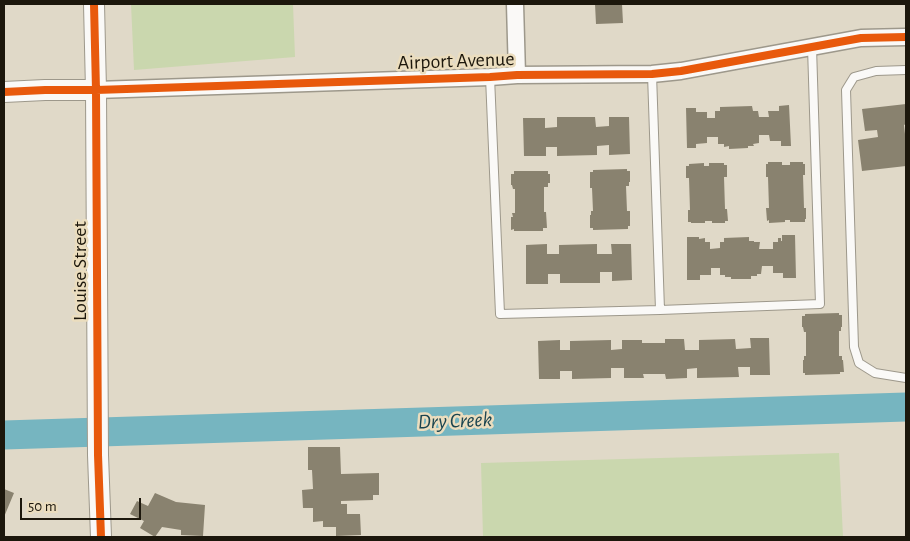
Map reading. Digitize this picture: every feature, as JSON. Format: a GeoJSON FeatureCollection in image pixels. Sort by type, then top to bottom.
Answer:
{"type":"FeatureCollection","features":[{"type":"Feature","properties":{"kind":"street","name":"Louise Street"},"geometry":{"type":"LineString","coordinates":[[94,4],[97,398],[101,537]]}},
{"type":"Feature","properties":{"kind":"street"},"geometry":{"type":"LineString","coordinates":[[515,4],[517,75]]}},
{"type":"Feature","properties":{"kind":"street","name":"Airport Avenue"},"geometry":{"type":"LineString","coordinates":[[4,92],[517,75],[652,74],[681,71],[861,38],[906,37]]}},
{"type":"Feature","properties":{"kind":"lane"},"geometry":{"type":"LineString","coordinates":[[490,77],[500,314],[820,304],[812,47]]}},
{"type":"Feature","properties":{"kind":"lane"},"geometry":{"type":"LineString","coordinates":[[906,70],[876,71],[854,77],[846,90],[854,347],[859,363],[874,373],[906,378]]}},
{"type":"Feature","properties":{"kind":"lane"},"geometry":{"type":"LineString","coordinates":[[652,74],[660,310]]}},
{"type":"Feature","properties":{"kind":"green space"},"geometry":{"type":"Polygon","coordinates":[[[131,4],[293,4],[295,57],[134,70],[131,4]]]}},
{"type":"Feature","properties":{"kind":"green space"},"geometry":{"type":"Polygon","coordinates":[[[839,453],[843,537],[483,537],[481,463],[839,453]]]}},
{"type":"Feature","properties":{"kind":"building"},"geometry":{"type":"Polygon","coordinates":[[[595,4],[622,4],[623,23],[596,24],[595,4]]]}},
{"type":"Feature","properties":{"kind":"building"},"geometry":{"type":"Polygon","coordinates":[[[906,104],[906,124],[904,125],[906,166],[862,171],[858,140],[878,137],[877,130],[865,131],[862,109],[906,104]]]}},
{"type":"Feature","properties":{"kind":"building"},"geometry":{"type":"Polygon","coordinates":[[[789,105],[791,146],[781,146],[781,141],[770,141],[769,135],[759,135],[759,143],[753,144],[754,146],[748,146],[748,148],[729,149],[729,146],[724,147],[724,144],[718,144],[718,137],[707,137],[707,143],[696,144],[696,148],[687,148],[686,108],[696,108],[696,112],[707,112],[707,118],[715,118],[715,111],[720,111],[720,107],[752,106],[753,111],[758,111],[759,117],[769,117],[768,111],[779,111],[779,106],[789,105]]]}},
{"type":"Feature","properties":{"kind":"building"},"geometry":{"type":"Polygon","coordinates":[[[557,117],[595,117],[596,127],[609,126],[609,117],[629,117],[630,154],[609,155],[609,145],[597,146],[597,155],[557,156],[557,147],[546,147],[546,156],[524,156],[523,118],[545,118],[545,128],[557,127],[557,117]]]}},
{"type":"Feature","properties":{"kind":"building"},"geometry":{"type":"Polygon","coordinates":[[[768,162],[782,162],[782,165],[790,165],[790,162],[803,162],[805,164],[805,175],[803,175],[804,208],[806,208],[805,222],[785,220],[785,222],[769,223],[769,220],[767,221],[766,208],[769,208],[766,164],[768,162]]]}},
{"type":"Feature","properties":{"kind":"building"},"geometry":{"type":"Polygon","coordinates":[[[704,163],[704,166],[709,166],[709,163],[724,163],[724,165],[727,165],[727,177],[724,177],[725,209],[727,209],[728,221],[725,221],[725,223],[712,223],[712,221],[705,221],[705,223],[688,222],[688,210],[690,210],[689,178],[686,178],[686,166],[704,163]]]}},
{"type":"Feature","properties":{"kind":"building"},"geometry":{"type":"Polygon","coordinates":[[[627,169],[627,171],[630,171],[629,186],[626,186],[630,226],[628,226],[628,229],[593,230],[593,228],[590,228],[590,215],[591,211],[593,211],[590,172],[593,172],[593,170],[627,169]]]}},
{"type":"Feature","properties":{"kind":"building"},"geometry":{"type":"Polygon","coordinates":[[[514,171],[548,171],[548,174],[550,174],[550,183],[548,183],[548,187],[544,187],[544,212],[546,212],[547,228],[543,228],[543,231],[511,230],[511,217],[513,217],[512,213],[515,213],[515,189],[511,185],[511,174],[514,174],[514,171]]]}},
{"type":"Feature","properties":{"kind":"building"},"geometry":{"type":"Polygon","coordinates":[[[782,235],[795,235],[796,278],[783,278],[783,273],[773,273],[773,266],[762,266],[761,274],[751,276],[751,279],[731,279],[731,277],[720,275],[720,268],[711,268],[711,275],[700,275],[700,280],[687,280],[687,237],[705,238],[705,242],[710,242],[710,249],[720,248],[720,242],[724,242],[724,238],[749,237],[749,241],[760,242],[759,249],[773,249],[773,242],[778,242],[778,238],[781,238],[782,241],[782,235]]]}},
{"type":"Feature","properties":{"kind":"building"},"geometry":{"type":"Polygon","coordinates":[[[547,244],[547,254],[559,254],[559,245],[597,244],[597,254],[612,254],[611,244],[631,244],[632,280],[612,281],[612,272],[600,272],[600,283],[560,283],[560,274],[548,274],[548,284],[526,284],[526,245],[547,244]]]}},
{"type":"Feature","properties":{"kind":"building"},"geometry":{"type":"Polygon","coordinates":[[[839,313],[839,315],[842,315],[842,327],[841,331],[839,331],[839,356],[842,356],[844,372],[840,372],[840,374],[805,375],[803,373],[803,360],[804,356],[806,356],[806,332],[804,332],[802,327],[802,316],[805,316],[805,314],[839,313]]]}},
{"type":"Feature","properties":{"kind":"building"},"geometry":{"type":"Polygon","coordinates":[[[750,338],[769,338],[770,375],[750,375],[750,367],[738,367],[739,377],[697,378],[697,368],[687,369],[687,378],[666,379],[665,374],[643,374],[644,378],[624,378],[624,368],[611,368],[611,378],[572,379],[572,371],[560,371],[560,379],[539,379],[538,341],[560,340],[560,350],[570,350],[570,341],[611,340],[611,350],[622,349],[622,340],[642,340],[642,343],[665,343],[665,339],[684,339],[685,350],[699,350],[699,340],[735,339],[736,349],[751,348],[750,338]]]}},
{"type":"Feature","properties":{"kind":"building"},"geometry":{"type":"Polygon","coordinates":[[[308,447],[340,447],[341,474],[379,473],[379,495],[373,495],[373,500],[341,501],[341,504],[347,504],[347,514],[360,514],[361,535],[336,536],[336,527],[323,527],[323,521],[313,522],[313,508],[303,508],[302,490],[313,489],[312,470],[308,470],[308,447]]]}},
{"type":"Feature","properties":{"kind":"building"},"geometry":{"type":"Polygon","coordinates":[[[4,489],[14,493],[4,517],[4,489]]]}},
{"type":"Feature","properties":{"kind":"building"},"geometry":{"type":"Polygon","coordinates":[[[155,493],[176,502],[205,505],[203,536],[181,535],[181,530],[162,527],[155,537],[140,528],[144,521],[130,514],[137,501],[148,506],[155,493]]]}},
{"type":"Feature","properties":{"kind":"waterway","name":"Dry Creek"},"geometry":{"type":"LineString","coordinates":[[4,435],[906,407]]}},
{"type":"Feature","properties":{"kind":"cycle path"},"geometry":{"type":"LineString","coordinates":[[94,4],[98,455],[101,537]]}},
{"type":"Feature","properties":{"kind":"cycle path"},"geometry":{"type":"LineString","coordinates":[[4,92],[517,75],[652,74],[681,71],[861,38],[906,37]]}}]}
